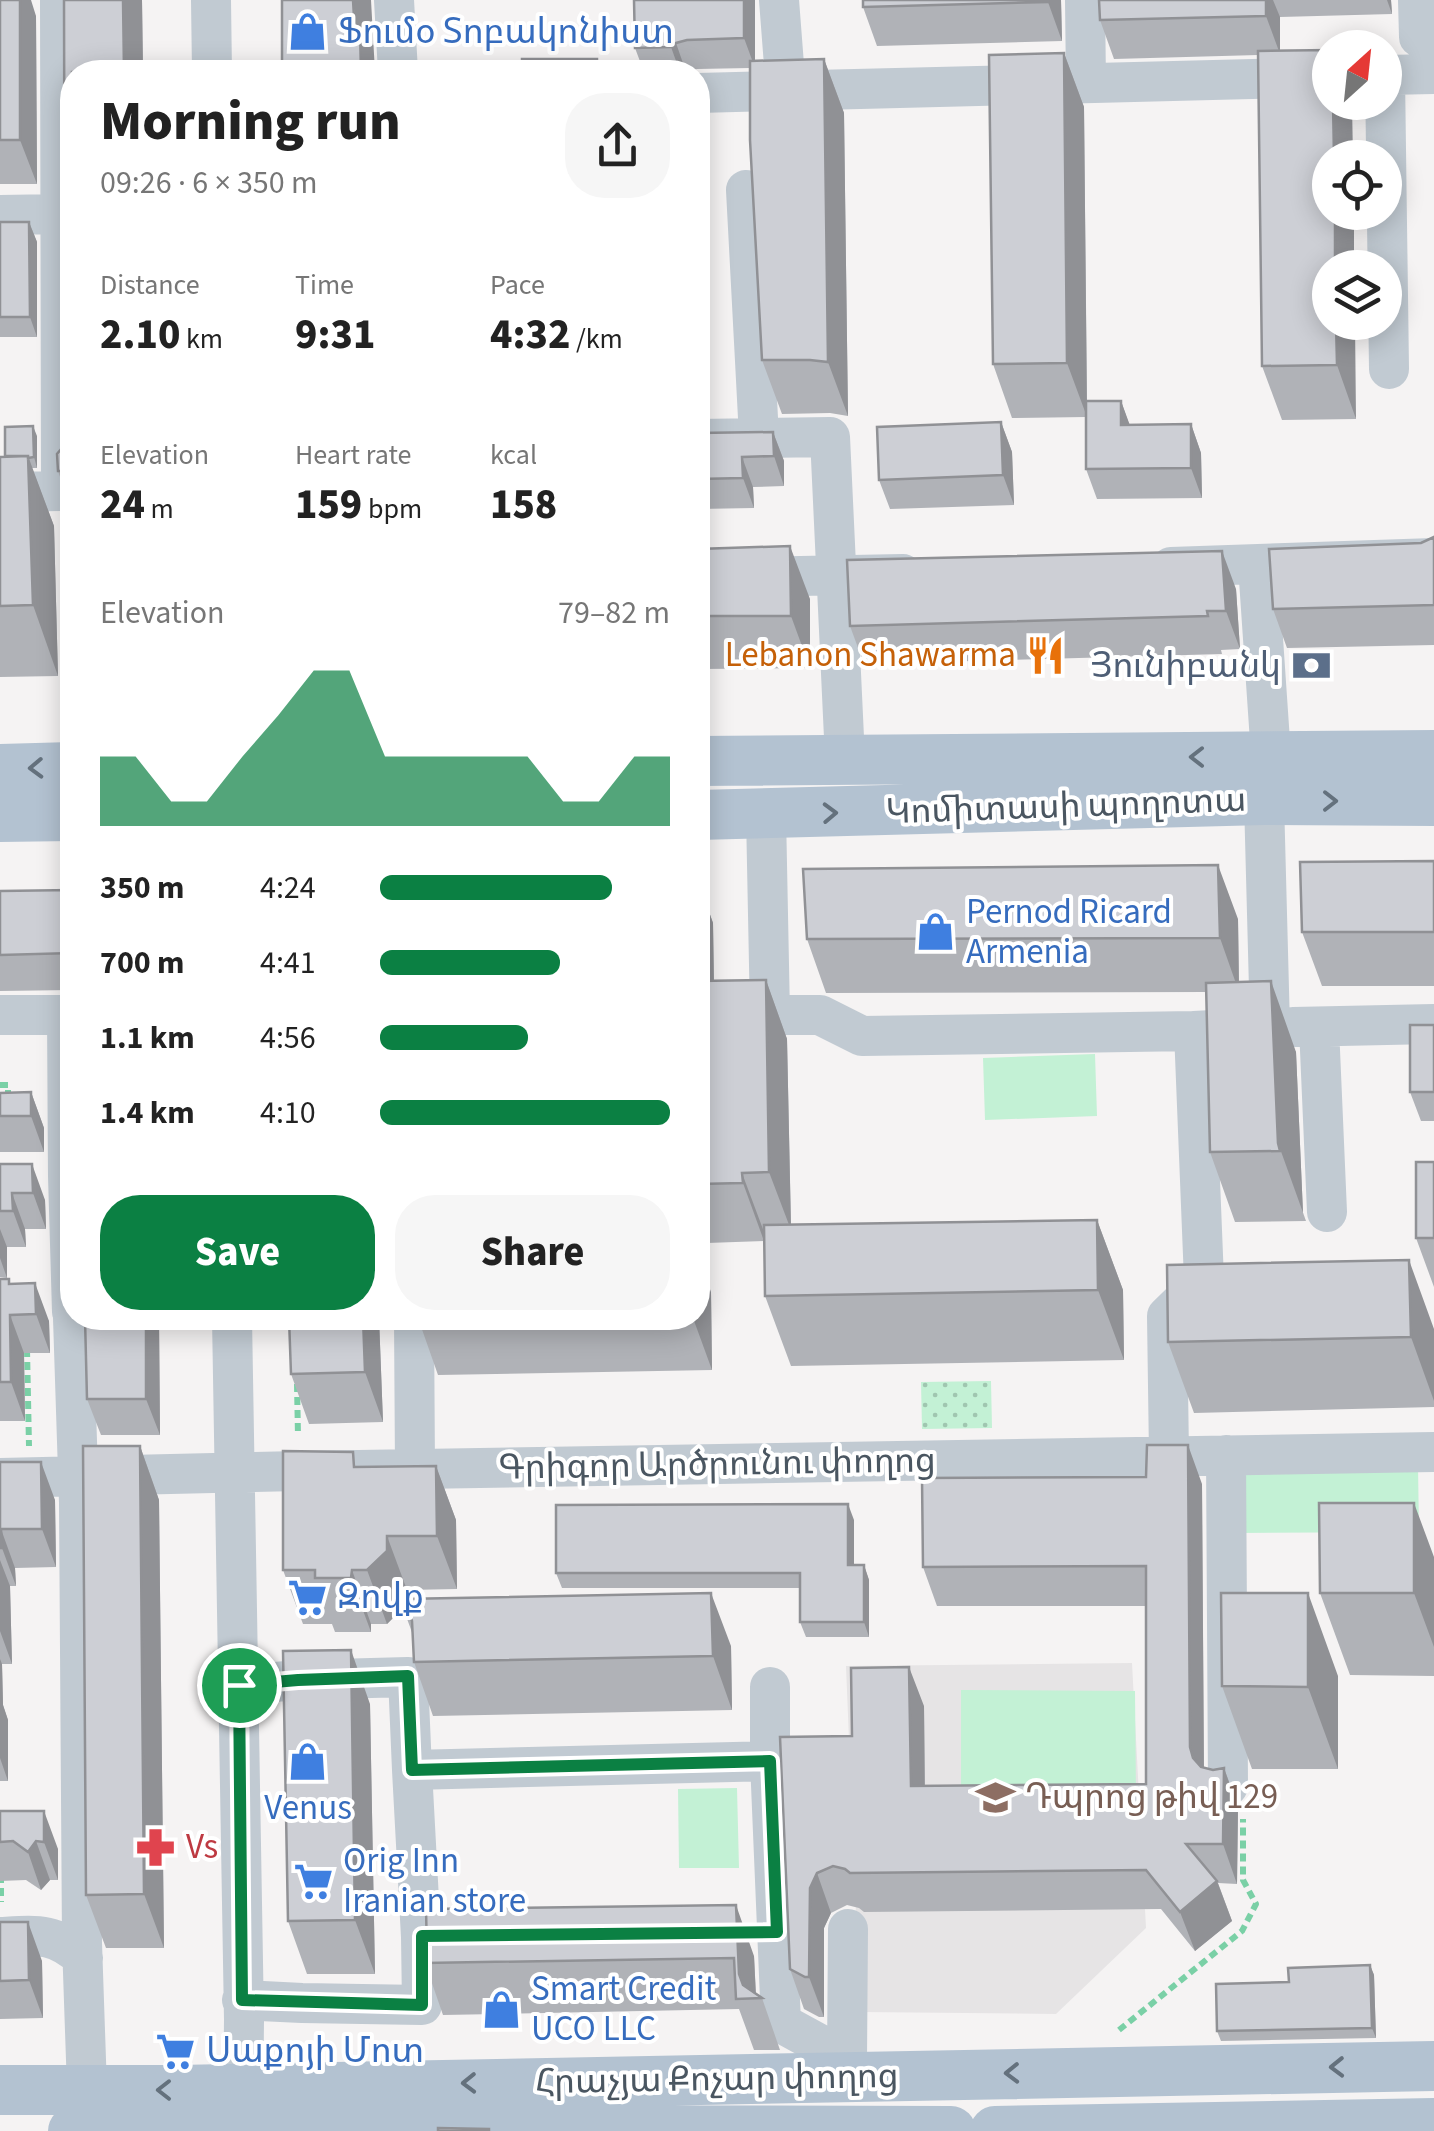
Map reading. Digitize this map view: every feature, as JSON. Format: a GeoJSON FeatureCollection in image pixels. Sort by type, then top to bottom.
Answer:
{"type":"FeatureCollection","features":[{"type":"Feature","properties":{"kind":"main road","name":"Կոմիտասի պողոտա"},"geometry":{"type":"LineString","coordinates":[[710,815],[1267,778],[1434,755]]}},
{"type":"Feature","properties":{"kind":"main road","name":"Կոմիտասի պողոտա"},"geometry":{"type":"LineString","coordinates":[[710,761],[845,759],[1267,778],[1434,801]]}},
{"type":"Feature","properties":{"kind":"main road"},"geometry":{"type":"LineString","coordinates":[[0,769],[60,767]]}},
{"type":"Feature","properties":{"kind":"main road"},"geometry":{"type":"LineString","coordinates":[[0,817],[60,816]]}},
{"type":"Feature","properties":{"kind":"main road","name":"Հրաչյա Քոչար փողոց"},"geometry":{"type":"LineString","coordinates":[[243,2116],[846,2068],[1434,2066]]}},
{"type":"Feature","properties":{"kind":"main road","name":"Հրաչյա Քոչար փողոց"},"geometry":{"type":"LineString","coordinates":[[0,2090],[80,2110],[243,2116],[387,2129],[951,2131]]}},
{"type":"Feature","properties":{"kind":"main road"},"geometry":{"type":"LineString","coordinates":[[995,2131],[1434,2123]]}},
{"type":"Feature","properties":{"kind":"street"},"geometry":{"type":"LineString","coordinates":[[0,215],[60,214],[60,0]]}},
{"type":"Feature","properties":{"kind":"street"},"geometry":{"type":"LineString","coordinates":[[212,0],[212,60]]}},
{"type":"Feature","properties":{"kind":"street"},"geometry":{"type":"LineString","coordinates":[[394,0],[397,60]]}},
{"type":"Feature","properties":{"kind":"street"},"geometry":{"type":"LineString","coordinates":[[779,0],[786,90]]}},
{"type":"Feature","properties":{"kind":"street"},"geometry":{"type":"LineString","coordinates":[[1085,0],[1086,83]]}},
{"type":"Feature","properties":{"kind":"street"},"geometry":{"type":"LineString","coordinates":[[1418,0],[1419,36],[1434,46]]}},
{"type":"Feature","properties":{"kind":"street"},"geometry":{"type":"LineString","coordinates":[[1389,369],[1385,75],[1434,74]]}},
{"type":"Feature","properties":{"kind":"street"},"geometry":{"type":"LineString","coordinates":[[710,93],[1312,77]]}},
{"type":"Feature","properties":{"kind":"street"},"geometry":{"type":"LineString","coordinates":[[746,190],[759,437]]}},
{"type":"Feature","properties":{"kind":"street"},"geometry":{"type":"LineString","coordinates":[[710,439],[830,436],[845,759]]}},
{"type":"Feature","properties":{"kind":"street"},"geometry":{"type":"LineString","coordinates":[[0,492],[60,491]]}},
{"type":"Feature","properties":{"kind":"street"},"geometry":{"type":"LineString","coordinates":[[1143,568],[1434,558]]}},
{"type":"Feature","properties":{"kind":"street"},"geometry":{"type":"LineString","coordinates":[[1258,564],[1267,778],[1270,1027]]}},
{"type":"Feature","properties":{"kind":"street"},"geometry":{"type":"LineString","coordinates":[[710,578],[932,573]]}},
{"type":"Feature","properties":{"kind":"street"},"geometry":{"type":"LineString","coordinates":[[766,814],[770,1015]]}},
{"type":"Feature","properties":{"kind":"street"},"geometry":{"type":"LineString","coordinates":[[710,1016],[820,1014],[862,1036],[1434,1024]]}},
{"type":"Feature","properties":{"kind":"street"},"geometry":{"type":"LineString","coordinates":[[0,1015],[60,1015]]}},
{"type":"Feature","properties":{"kind":"street"},"geometry":{"type":"LineString","coordinates":[[1319,1027],[1328,1212]]}},
{"type":"Feature","properties":{"kind":"street"},"geometry":{"type":"LineString","coordinates":[[1169,1456],[1167,1316],[1204,1280],[1194,1031]]}},
{"type":"Feature","properties":{"kind":"street"},"geometry":{"type":"LineString","coordinates":[[60,1085],[51,1176],[60,1233]]}},
{"type":"Feature","properties":{"kind":"street"},"geometry":{"type":"LineString","coordinates":[[74,1330],[79,1476],[83,1958],[80,2110]]}},
{"type":"Feature","properties":{"kind":"street"},"geometry":{"type":"LineString","coordinates":[[232,1330],[243,2116]]}},
{"type":"Feature","properties":{"kind":"street"},"geometry":{"type":"LineString","coordinates":[[414,1330],[415,1470]]}},
{"type":"Feature","properties":{"kind":"street","name":"Գրիգոր Արծրունու փողոց"},"geometry":{"type":"LineString","coordinates":[[0,1478],[1434,1452]]}},
{"type":"Feature","properties":{"kind":"street"},"geometry":{"type":"LineString","coordinates":[[1226,1454],[1228,1786]]}},
{"type":"Feature","properties":{"kind":"street"},"geometry":{"type":"LineString","coordinates":[[239,1685],[408,1676],[412,1770],[441,1936],[422,2005],[242,2000]]}},
{"type":"Feature","properties":{"kind":"street"},"geometry":{"type":"LineString","coordinates":[[770,1687],[770,1761],[757,1932],[781,2023],[846,2068]]}},
{"type":"Feature","properties":{"kind":"street"},"geometry":{"type":"LineString","coordinates":[[412,1770],[770,1761]]}},
{"type":"Feature","properties":{"kind":"street"},"geometry":{"type":"LineString","coordinates":[[846,2068],[848,1929]]}},
{"type":"Feature","properties":{"kind":"street"},"geometry":{"type":"LineString","coordinates":[[0,1936],[43,1935],[70,1946],[83,1958]]}},
{"type":"Feature","properties":{"kind":"path"},"geometry":{"type":"LineString","coordinates":[[0,1084],[8,1084],[7,1105]]}},
{"type":"Feature","properties":{"kind":"path"},"geometry":{"type":"LineString","coordinates":[[26,1331],[29,1438]]}},
{"type":"Feature","properties":{"kind":"path"},"geometry":{"type":"LineString","coordinates":[[297,1375],[298,1471]]}},
{"type":"Feature","properties":{"kind":"path"},"geometry":{"type":"LineString","coordinates":[[1119,2030],[1242,1932],[1256,1904],[1243,1880],[1243,1814],[1228,1786]]}},
{"type":"Feature","properties":{"kind":"shaded area","name":"Դպրոց թիվ 129"},"geometry":{"type":"Polygon","coordinates":[[[1132,1663],[1146,1928],[1056,2014],[860,2012],[846,1666],[1132,1663]]]}},
{"type":"Feature","properties":{"kind":"green space"},"geometry":{"type":"Polygon","coordinates":[[[1095,1054],[1097,1116],[985,1120],[983,1058],[1095,1054]]]}},
{"type":"Feature","properties":{"kind":"green space"},"geometry":{"type":"Polygon","coordinates":[[[991,1381],[992,1428],[922,1429],[921,1382],[991,1381]]]}},
{"type":"Feature","properties":{"kind":"green space"},"geometry":{"type":"Polygon","coordinates":[[[1418,1465],[1419,1532],[1238,1533],[1237,1466],[1418,1465]]]}},
{"type":"Feature","properties":{"kind":"green space"},"geometry":{"type":"Polygon","coordinates":[[[961,1690],[1135,1691],[1136,1798],[961,1798],[961,1690]]]}},
{"type":"Feature","properties":{"kind":"green space"},"geometry":{"type":"Polygon","coordinates":[[[737,1788],[739,1868],[679,1868],[678,1789],[737,1788]]]}},
{"type":"Feature","properties":{"kind":"building"},"geometry":{"type":"Polygon","coordinates":[[[0,0],[20,0],[20,140],[0,140],[0,0]]]}},
{"type":"Feature","properties":{"kind":"building"},"geometry":{"type":"Polygon","coordinates":[[[64,0],[123,0],[124,60],[64,60],[64,0]]]}},
{"type":"Feature","properties":{"kind":"building"},"geometry":{"type":"Polygon","coordinates":[[[282,0],[353,0],[361,60],[282,60],[282,0]]]}},
{"type":"Feature","properties":{"kind":"building"},"geometry":{"type":"Polygon","coordinates":[[[634,0],[744,0],[744,38],[687,40],[671,47],[635,48],[634,0]]]}},
{"type":"Feature","properties":{"kind":"building"},"geometry":{"type":"Polygon","coordinates":[[[863,0],[1048,0],[1048,2],[863,7],[863,0]]]}},
{"type":"Feature","properties":{"kind":"building"},"geometry":{"type":"Polygon","coordinates":[[[1099,0],[1266,0],[1266,16],[1100,20],[1099,0]]]}},
{"type":"Feature","properties":{"kind":"building"},"geometry":{"type":"Polygon","coordinates":[[[1312,50],[1312,120],[1333,120],[1334,140],[1312,140],[1312,230],[1335,230],[1335,250],[1312,250],[1312,340],[1336,340],[1337,365],[1262,366],[1258,51],[1312,50]]]}},
{"type":"Feature","properties":{"kind":"building"},"geometry":{"type":"Polygon","coordinates":[[[1064,53],[1067,363],[993,364],[989,55],[1064,53]]]}},
{"type":"Feature","properties":{"kind":"building"},"geometry":{"type":"Polygon","coordinates":[[[522,59],[597,59],[597,60],[522,59]]]}},
{"type":"Feature","properties":{"kind":"building"},"geometry":{"type":"Polygon","coordinates":[[[824,59],[828,362],[762,360],[750,140],[750,61],[824,59]]]}},
{"type":"Feature","properties":{"kind":"building"},"geometry":{"type":"Polygon","coordinates":[[[0,222],[29,222],[30,317],[0,317],[0,222]]]}},
{"type":"Feature","properties":{"kind":"building"},"geometry":{"type":"Polygon","coordinates":[[[1086,401],[1121,401],[1121,425],[1191,424],[1191,468],[1086,469],[1086,401]]]}},
{"type":"Feature","properties":{"kind":"building"},"geometry":{"type":"Polygon","coordinates":[[[1001,422],[1003,475],[879,480],[877,427],[1001,422]]]}},
{"type":"Feature","properties":{"kind":"building"},"geometry":{"type":"Polygon","coordinates":[[[33,426],[34,457],[5,456],[5,427],[33,426]]]}},
{"type":"Feature","properties":{"kind":"building"},"geometry":{"type":"Polygon","coordinates":[[[773,432],[774,456],[742,457],[743,478],[710,479],[710,433],[773,432]]]}},
{"type":"Feature","properties":{"kind":"building"},"geometry":{"type":"Polygon","coordinates":[[[28,456],[33,605],[0,606],[0,457],[28,456]]]}},
{"type":"Feature","properties":{"kind":"building"},"geometry":{"type":"Polygon","coordinates":[[[1434,537],[1434,605],[1273,609],[1269,549],[1421,543],[1434,537]]]}},
{"type":"Feature","properties":{"kind":"building"},"geometry":{"type":"Polygon","coordinates":[[[790,546],[791,616],[710,616],[710,549],[790,546]]]}},
{"type":"Feature","properties":{"kind":"building"},"geometry":{"type":"Polygon","coordinates":[[[1222,551],[1226,611],[1207,611],[1208,616],[850,626],[847,560],[1222,551]]]}},
{"type":"Feature","properties":{"kind":"building"},"geometry":{"type":"Polygon","coordinates":[[[1434,861],[1434,932],[1302,932],[1300,862],[1434,861]]]}},
{"type":"Feature","properties":{"kind":"building"},"geometry":{"type":"Polygon","coordinates":[[[1218,865],[1220,938],[807,939],[803,869],[1218,865]]]}},
{"type":"Feature","properties":{"kind":"building"},"geometry":{"type":"Polygon","coordinates":[[[60,890],[60,953],[0,955],[0,891],[60,890]]]}},
{"type":"Feature","properties":{"kind":"building"},"geometry":{"type":"Polygon","coordinates":[[[766,980],[769,1172],[742,1173],[743,1183],[710,1184],[710,981],[766,980]]]}},
{"type":"Feature","properties":{"kind":"building"},"geometry":{"type":"Polygon","coordinates":[[[1271,981],[1280,1151],[1210,1152],[1206,983],[1271,981]]]}},
{"type":"Feature","properties":{"kind":"building"},"geometry":{"type":"Polygon","coordinates":[[[1410,1025],[1434,1025],[1434,1092],[1410,1092],[1410,1025]]]}},
{"type":"Feature","properties":{"kind":"building"},"geometry":{"type":"Polygon","coordinates":[[[31,1092],[31,1116],[0,1116],[0,1093],[31,1092]]]}},
{"type":"Feature","properties":{"kind":"building"},"geometry":{"type":"Polygon","coordinates":[[[1416,1162],[1434,1162],[1434,1238],[1416,1238],[1416,1162]]]}},
{"type":"Feature","properties":{"kind":"building"},"geometry":{"type":"Polygon","coordinates":[[[0,1164],[32,1164],[33,1193],[12,1193],[13,1211],[0,1211],[0,1164]]]}},
{"type":"Feature","properties":{"kind":"building"},"geometry":{"type":"Polygon","coordinates":[[[1097,1220],[1098,1290],[765,1296],[764,1225],[1097,1220]]]}},
{"type":"Feature","properties":{"kind":"building"},"geometry":{"type":"Polygon","coordinates":[[[1409,1260],[1411,1337],[1168,1342],[1167,1265],[1409,1260]]]}},
{"type":"Feature","properties":{"kind":"building"},"geometry":{"type":"Polygon","coordinates":[[[0,1279],[9,1279],[9,1284],[35,1283],[36,1314],[10,1315],[11,1382],[0,1382],[0,1279]]]}},
{"type":"Feature","properties":{"kind":"building"},"geometry":{"type":"Polygon","coordinates":[[[85,1330],[146,1330],[146,1399],[87,1399],[85,1330]]]}},
{"type":"Feature","properties":{"kind":"building"},"geometry":{"type":"Polygon","coordinates":[[[289,1330],[363,1330],[365,1372],[291,1374],[289,1330]]]}},
{"type":"Feature","properties":{"kind":"building"},"geometry":{"type":"Polygon","coordinates":[[[1147,1445],[1188,1445],[1190,1747],[1201,1767],[1224,1768],[1223,1844],[1186,1844],[1217,1881],[1180,1912],[1146,1870],[850,1873],[833,1866],[817,1873],[810,1888],[809,1977],[790,1969],[780,1737],[852,1736],[851,1668],[909,1667],[911,1786],[1146,1784],[1146,1566],[923,1567],[922,1478],[1146,1477],[1147,1445]]]}},
{"type":"Feature","properties":{"kind":"building"},"geometry":{"type":"Polygon","coordinates":[[[83,1446],[140,1446],[144,1894],[86,1895],[83,1446]]]}},
{"type":"Feature","properties":{"kind":"building"},"geometry":{"type":"Polygon","coordinates":[[[283,1451],[353,1452],[354,1467],[436,1466],[437,1536],[387,1536],[387,1551],[367,1570],[352,1570],[351,1578],[315,1578],[315,1570],[283,1570],[283,1451]]]}},
{"type":"Feature","properties":{"kind":"building"},"geometry":{"type":"Polygon","coordinates":[[[0,1462],[41,1462],[42,1529],[1,1529],[2,1548],[0,1548],[0,1462]]]}},
{"type":"Feature","properties":{"kind":"building"},"geometry":{"type":"Polygon","coordinates":[[[1319,1503],[1414,1503],[1414,1593],[1320,1593],[1319,1503]]]}},
{"type":"Feature","properties":{"kind":"building"},"geometry":{"type":"Polygon","coordinates":[[[848,1504],[848,1565],[864,1565],[864,1622],[800,1622],[800,1573],[556,1573],[556,1505],[848,1504]]]}},
{"type":"Feature","properties":{"kind":"building"},"geometry":{"type":"Polygon","coordinates":[[[711,1593],[713,1656],[414,1662],[412,1621],[401,1604],[401,1599],[711,1593]]]}},
{"type":"Feature","properties":{"kind":"building"},"geometry":{"type":"Polygon","coordinates":[[[1221,1593],[1308,1593],[1308,1687],[1222,1686],[1221,1593]]]}},
{"type":"Feature","properties":{"kind":"building"},"geometry":{"type":"Polygon","coordinates":[[[351,1650],[355,1920],[288,1921],[283,1651],[351,1650]]]}},
{"type":"Feature","properties":{"kind":"building"},"geometry":{"type":"Polygon","coordinates":[[[0,1811],[44,1811],[44,1842],[36,1841],[28,1852],[13,1841],[0,1842],[0,1811]]]}},
{"type":"Feature","properties":{"kind":"building"},"geometry":{"type":"Polygon","coordinates":[[[736,1905],[739,1974],[743,1985],[762,1998],[736,1999],[734,1958],[425,1963],[426,1909],[736,1905]]]}},
{"type":"Feature","properties":{"kind":"building"},"geometry":{"type":"Polygon","coordinates":[[[0,1922],[28,1922],[29,1980],[0,1981],[0,1922]]]}},
{"type":"Feature","properties":{"kind":"building"},"geometry":{"type":"Polygon","coordinates":[[[1370,1965],[1372,2028],[1217,2031],[1216,1984],[1289,1982],[1288,1968],[1370,1965]]]}},
{"type":"Feature","properties":{"kind":"building"},"geometry":{"type":"Polygon","coordinates":[[[489,2129],[489,2131],[438,2131],[489,2129]]]}},
{"type":"Feature","properties":{"kind":"place","name":"Ֆումօ Տոբակոնիստ"},"geometry":{"type":"Point","coordinates":[308,32]}},
{"type":"Feature","properties":{"kind":"place","name":"Lebanon Shawarma"},"geometry":{"type":"Point","coordinates":[1046,655]}},
{"type":"Feature","properties":{"kind":"place","name":"Յունիբանկ"},"geometry":{"type":"Point","coordinates":[1311,666]}},
{"type":"Feature","properties":{"kind":"place","name":"Pernod Ricard Armenia"},"geometry":{"type":"Point","coordinates":[936,932]}},
{"type":"Feature","properties":{"kind":"place","name":"Զովք"},"geometry":{"type":"Point","coordinates":[307,1597]}},
{"type":"Feature","properties":{"kind":"place","name":"Venus"},"geometry":{"type":"Point","coordinates":[308,1761]}},
{"type":"Feature","properties":{"kind":"place","name":"Դպրոց թիվ 129"},"geometry":{"type":"Point","coordinates":[995,1797]}},
{"type":"Feature","properties":{"kind":"place","name":"Vs"},"geometry":{"type":"Point","coordinates":[156,1847]}},
{"type":"Feature","properties":{"kind":"place","name":"Orig Inn Iranian store"},"geometry":{"type":"Point","coordinates":[313,1881]}},
{"type":"Feature","properties":{"kind":"place","name":"Smart Credit UCO LLC"},"geometry":{"type":"Point","coordinates":[501,2009]}},
{"type":"Feature","properties":{"kind":"place","name":"Սաքոյի Մոտ"},"geometry":{"type":"Point","coordinates":[176,2051]}},
{"type":"Feature","properties":{"kind":"route"},"geometry":{"type":"LineString","coordinates":[[408,1676],[412,1770],[770,1761],[777,1932],[422,1936],[422,2005],[242,2000],[239,1685],[408,1676]]}}]}
